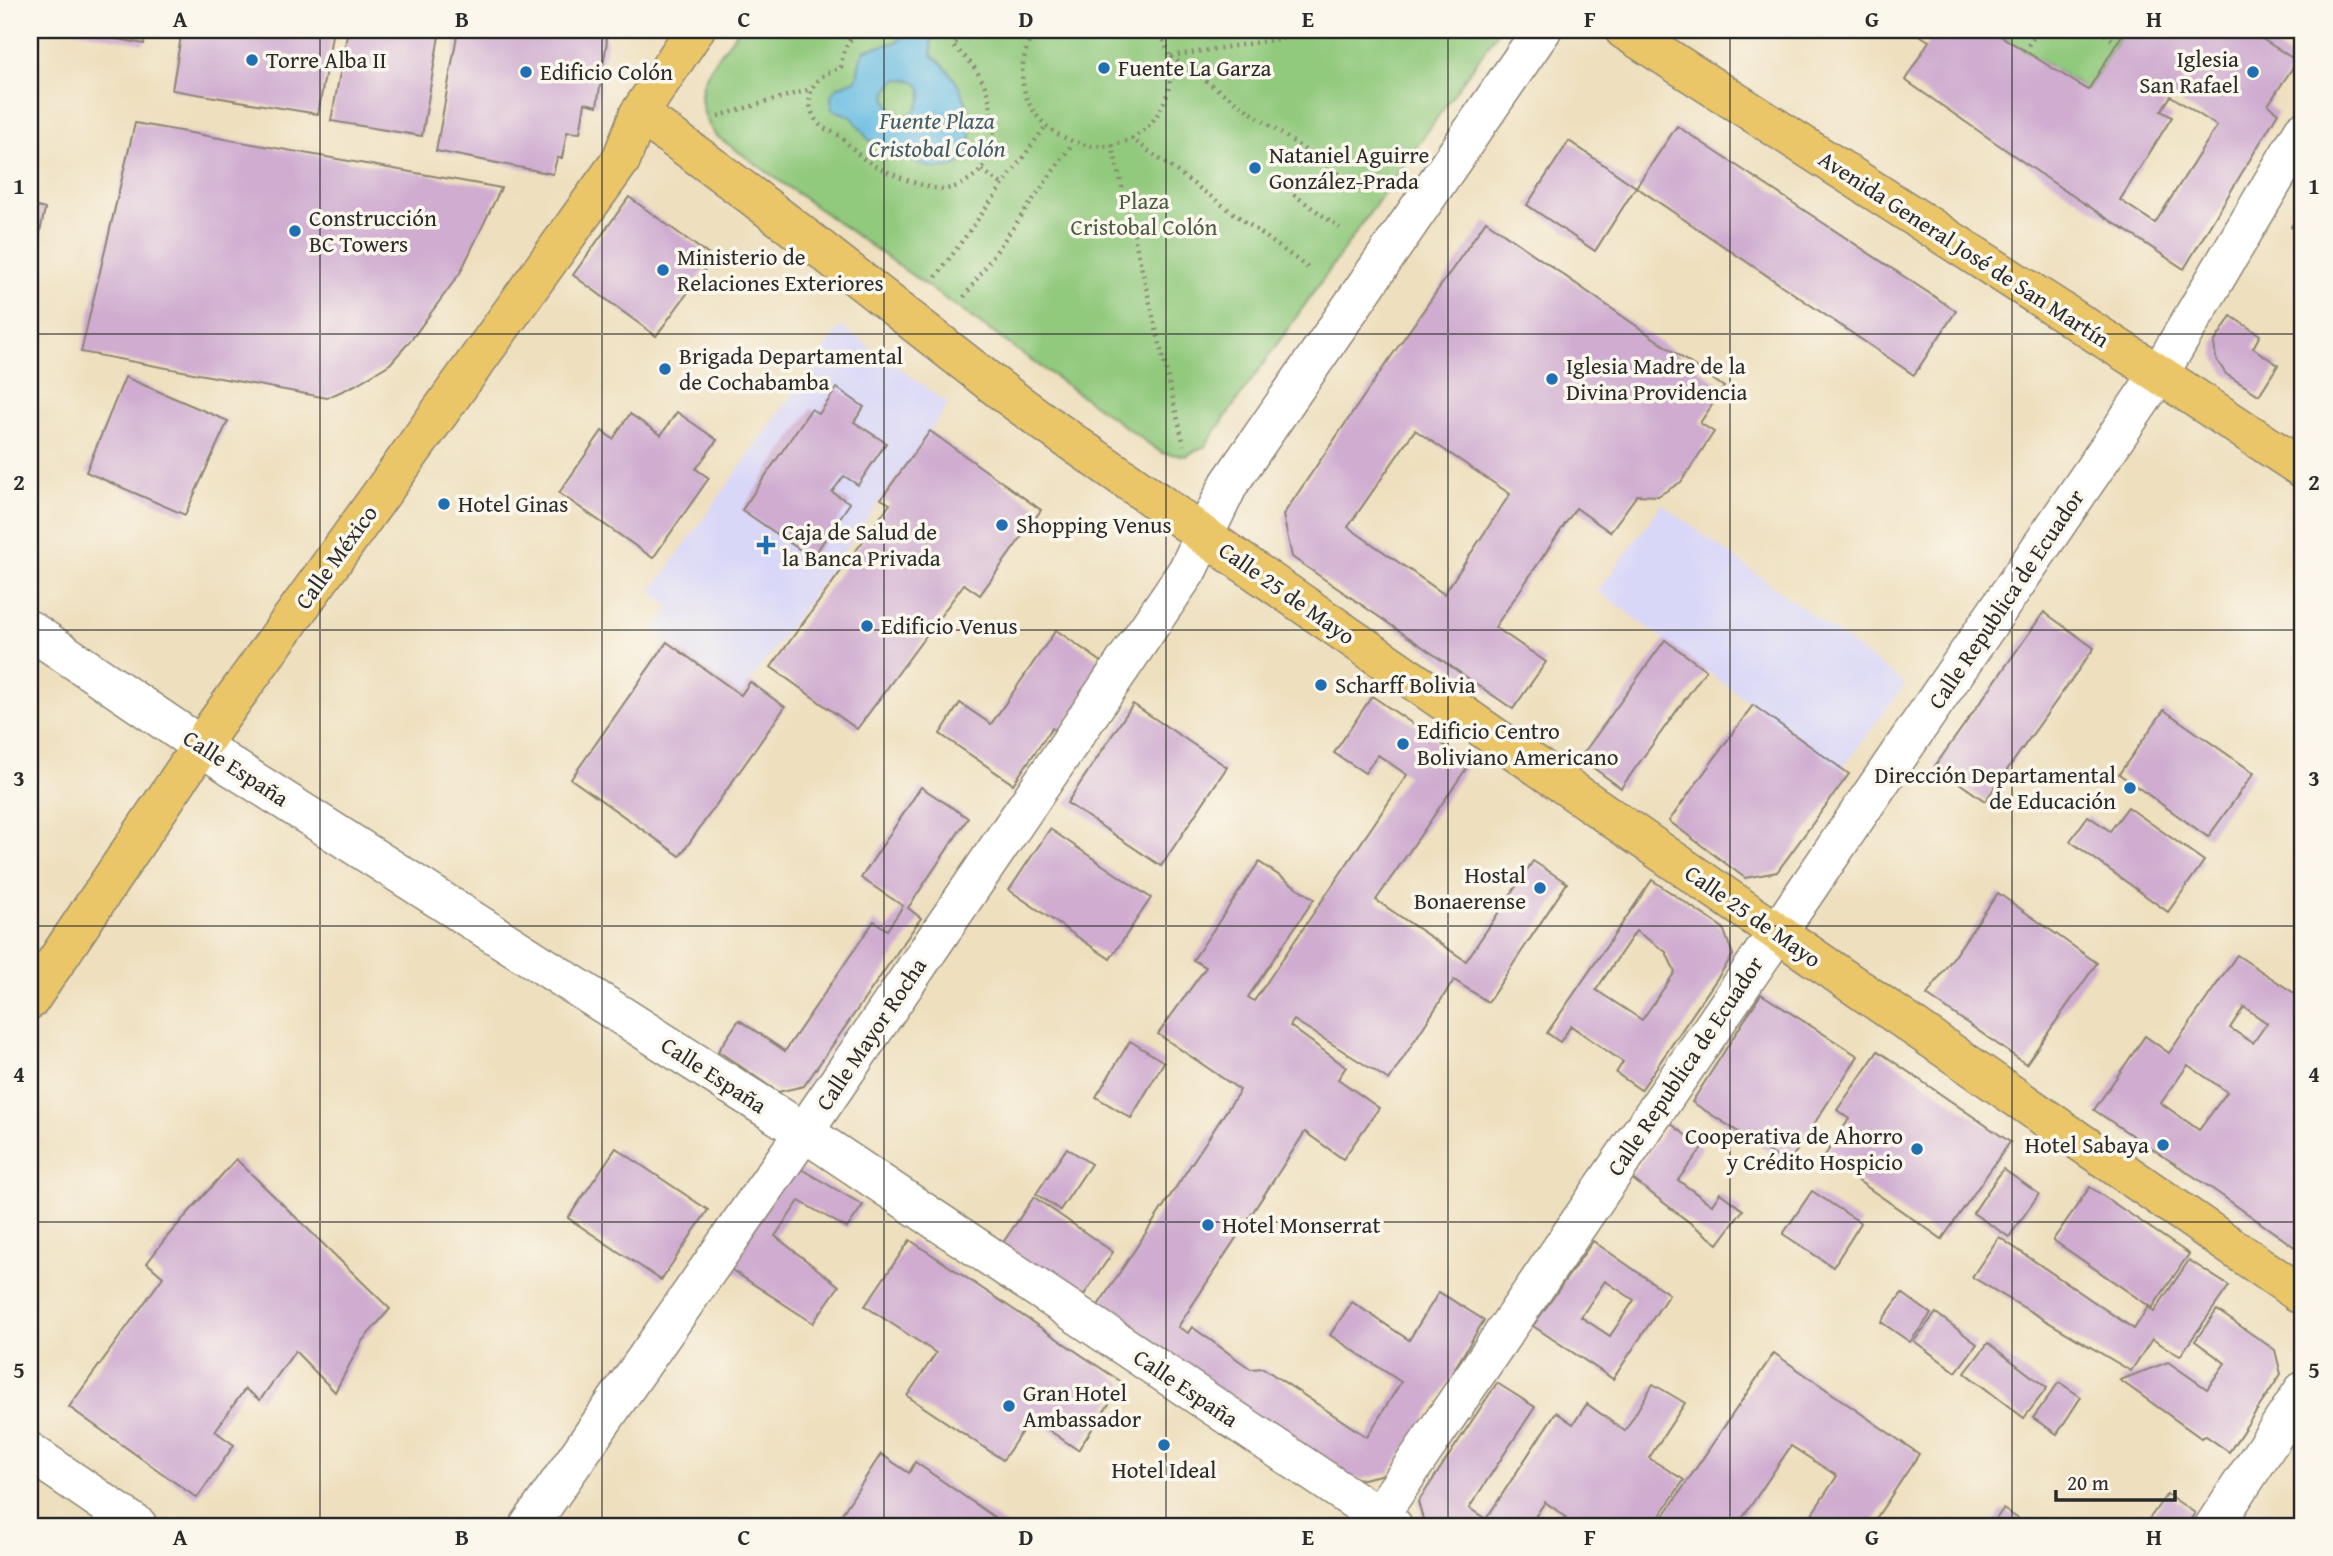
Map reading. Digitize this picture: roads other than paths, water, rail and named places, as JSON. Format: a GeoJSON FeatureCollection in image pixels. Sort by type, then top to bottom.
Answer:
{"type":"FeatureCollection","features":[{"type":"Feature","properties":{"kind":"main road"},"geometry":{"type":"LineString","coordinates":[[695,30],[639,114],[707,161],[1003,391],[1203,535]]}},
{"type":"Feature","properties":{"kind":"main road","name":"Avenida General José de San Martín"},"geometry":{"type":"LineString","coordinates":[[1624,30],[2303,469]]}},
{"type":"Feature","properties":{"kind":"main road","name":"Calle México"},"geometry":{"type":"LineString","coordinates":[[30,1000],[201,746],[621,160],[639,114]]}},
{"type":"Feature","properties":{"kind":"main road","name":"Calle 25 de Mayo"},"geometry":{"type":"LineString","coordinates":[[1203,535],[2303,1296]]}},
{"type":"Feature","properties":{"kind":"street"},"geometry":{"type":"LineString","coordinates":[[1203,535],[1229,484],[1542,30]]}},
{"type":"Feature","properties":{"kind":"street","name":"Calle Republica de Ecuador"},"geometry":{"type":"LineString","coordinates":[[1385,1521],[1777,932],[2159,374],[2303,131]]}},
{"type":"Feature","properties":{"kind":"street","name":"Calle Mayor Rocha"},"geometry":{"type":"LineString","coordinates":[[529,1526],[804,1132],[1187,571],[1203,535]]}},
{"type":"Feature","properties":{"kind":"street","name":"Calle España"},"geometry":{"type":"LineString","coordinates":[[30,630],[201,746],[804,1132],[1385,1521]]}},
{"type":"Feature","properties":{"kind":"street"},"geometry":{"type":"LineString","coordinates":[[2214,1526],[2303,1391]]}},
{"type":"Feature","properties":{"kind":"street"},"geometry":{"type":"LineString","coordinates":[[30,1452],[138,1526]]}},
{"type":"Feature","properties":{"kind":"water","name":"Fuente Plaza Cristobal Colón"},"geometry":{"type":"Polygon","coordinates":[[[910,30],[940,30],[931,41],[932,55],[943,65],[960,89],[966,102],[971,129],[967,158],[953,167],[937,169],[914,162],[868,139],[852,117],[832,109],[831,96],[836,88],[857,79],[860,59],[865,50],[897,42],[910,30]],[[899,79],[888,91],[888,102],[899,114],[907,115],[920,103],[920,86],[912,81],[899,79]]]}},
{"type":"Feature","properties":{"kind":"place","name":"Torre Alba II"},"geometry":{"type":"Point","coordinates":[252,60]}},
{"type":"Feature","properties":{"kind":"place","name":"Fuente La Garza"},"geometry":{"type":"Point","coordinates":[1104,68]}},
{"type":"Feature","properties":{"kind":"place","name":"Edificio Colón"},"geometry":{"type":"Point","coordinates":[526,72]}},
{"type":"Feature","properties":{"kind":"place","name":"Iglesia San Rafael"},"geometry":{"type":"Point","coordinates":[2253,72]}},
{"type":"Feature","properties":{"kind":"place","name":"Nataniel Aguirre González-Prada"},"geometry":{"type":"Point","coordinates":[1255,168]}},
{"type":"Feature","properties":{"kind":"place","name":"Construcción BC Towers"},"geometry":{"type":"Point","coordinates":[295,231]}},
{"type":"Feature","properties":{"kind":"place","name":"Ministerio de Relaciones Exteriores"},"geometry":{"type":"Point","coordinates":[663,270]}},
{"type":"Feature","properties":{"kind":"place","name":"Brigada Departamental de Cochabamba"},"geometry":{"type":"Point","coordinates":[665,369]}},
{"type":"Feature","properties":{"kind":"place","name":"Iglesia Madre de la Divina Providencia"},"geometry":{"type":"Point","coordinates":[1552,379]}},
{"type":"Feature","properties":{"kind":"place","name":"Hotel Ginas"},"geometry":{"type":"Point","coordinates":[444,504]}},
{"type":"Feature","properties":{"kind":"place","name":"Shopping Venus"},"geometry":{"type":"Point","coordinates":[1002,525]}},
{"type":"Feature","properties":{"kind":"place","name":"Caja de Salud de la Banca Privada"},"geometry":{"type":"Point","coordinates":[766,545]}},
{"type":"Feature","properties":{"kind":"place","name":"Edificio Venus"},"geometry":{"type":"Point","coordinates":[867,626]}},
{"type":"Feature","properties":{"kind":"place","name":"Scharff Bolivia"},"geometry":{"type":"Point","coordinates":[1321,685]}},
{"type":"Feature","properties":{"kind":"place","name":"Edificio Centro Boliviano Americano"},"geometry":{"type":"Point","coordinates":[1403,744]}},
{"type":"Feature","properties":{"kind":"place","name":"Dirección Departamental de Educación"},"geometry":{"type":"Point","coordinates":[2130,788]}},
{"type":"Feature","properties":{"kind":"place","name":"Hostal Bonaerense"},"geometry":{"type":"Point","coordinates":[1540,888]}},
{"type":"Feature","properties":{"kind":"place","name":"Hotel Sabaya"},"geometry":{"type":"Point","coordinates":[2163,1145]}},
{"type":"Feature","properties":{"kind":"place","name":"Cooperativa de Ahorro y Crédito Hospicio"},"geometry":{"type":"Point","coordinates":[1917,1149]}},
{"type":"Feature","properties":{"kind":"place","name":"Hotel Monserrat"},"geometry":{"type":"Point","coordinates":[1208,1225]}},
{"type":"Feature","properties":{"kind":"place","name":"Gran Hotel Ambassador"},"geometry":{"type":"Point","coordinates":[1009,1406]}},
{"type":"Feature","properties":{"kind":"place","name":"Hotel Ideal"},"geometry":{"type":"Point","coordinates":[1164,1445]}},
{"type":"Feature","properties":{"kind":"park label","name":"Plaza Cristobal Colón"},"geometry":{"type":"Point","coordinates":[1144,214]}}]}
